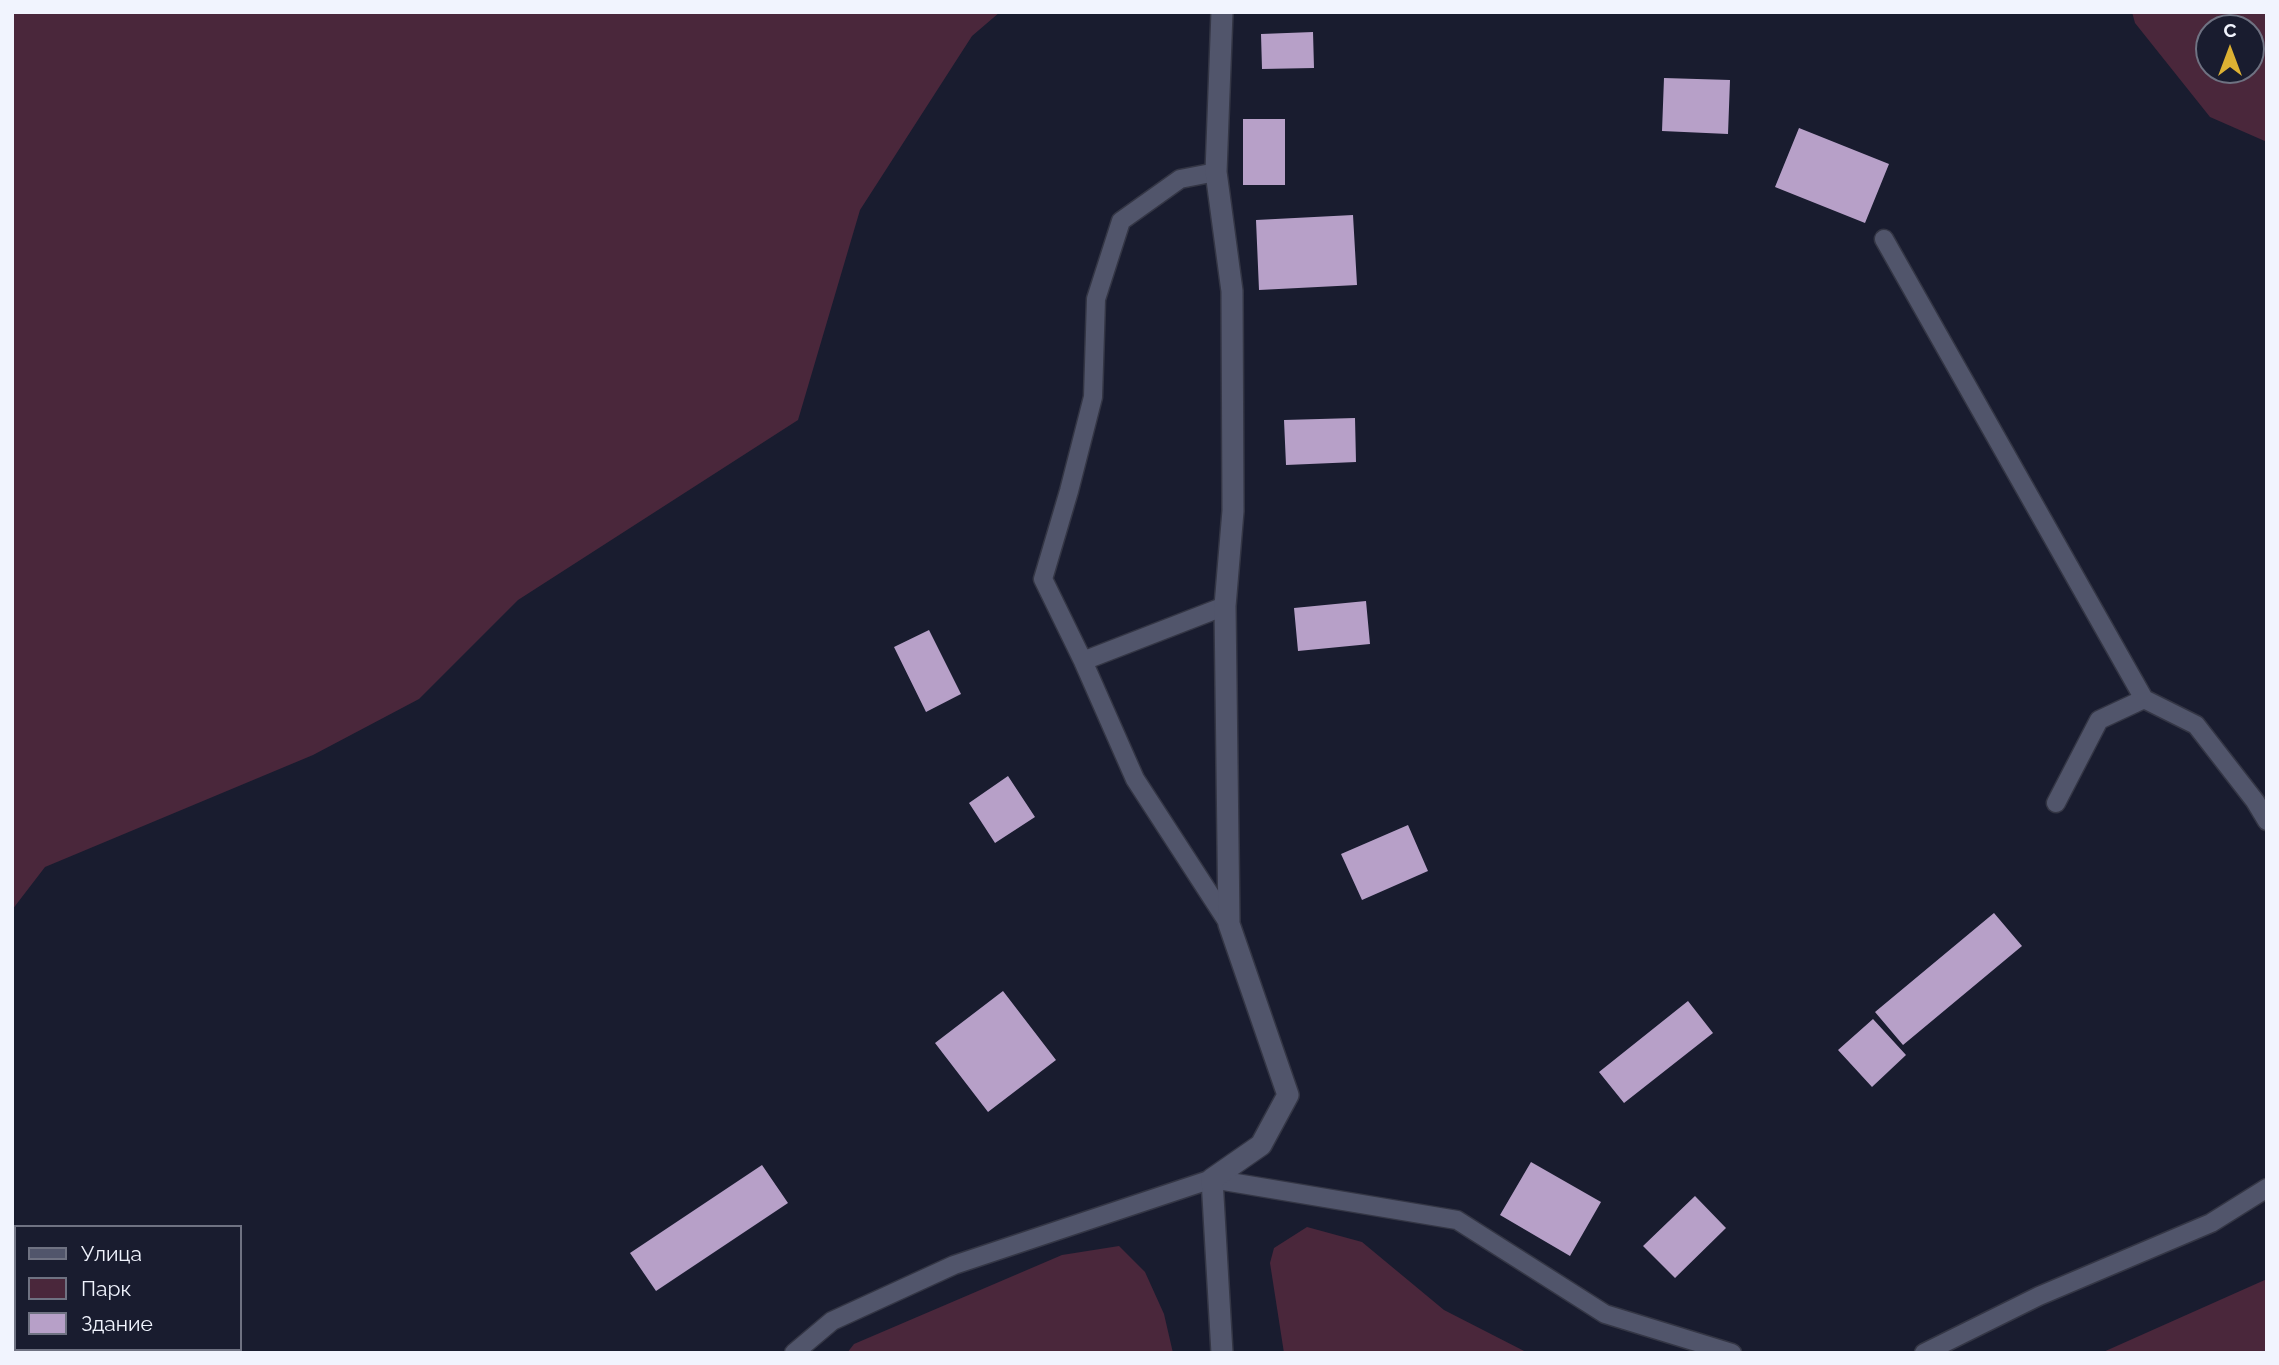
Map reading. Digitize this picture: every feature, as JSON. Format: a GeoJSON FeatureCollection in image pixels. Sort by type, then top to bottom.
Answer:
{"type":"FeatureCollection","features":[{"type":"Feature","properties":{"kind":"street"},"geometry":{"type":"LineString","coordinates":[[1222,12],[1216,172],[1232,291],[1233,511],[1225,607],[1229,924],[1289,1094],[1261,1145],[1212,1179],[1222,1353]]}},
{"type":"Feature","properties":{"kind":"lane"},"geometry":{"type":"LineString","coordinates":[[1216,172],[1180,178],[1121,221],[1096,299],[1093,397],[1043,579],[1135,779],[1229,924]]}},
{"type":"Feature","properties":{"kind":"lane"},"geometry":{"type":"LineString","coordinates":[[1884,239],[2144,699],[2196,726],[2267,821]]}},
{"type":"Feature","properties":{"kind":"lane"},"geometry":{"type":"LineString","coordinates":[[1083,661],[1225,607]]}},
{"type":"Feature","properties":{"kind":"lane"},"geometry":{"type":"LineString","coordinates":[[2056,803],[2099,720],[2144,699]]}},
{"type":"Feature","properties":{"kind":"lane"},"geometry":{"type":"LineString","coordinates":[[793,1353],[832,1321],[954,1265],[1212,1179],[1457,1220],[1605,1314],[1732,1353]]}},
{"type":"Feature","properties":{"kind":"lane"},"geometry":{"type":"LineString","coordinates":[[1924,1353],[2039,1296],[2211,1223],[2267,1188]]}},
{"type":"Feature","properties":{"kind":"green space"},"geometry":{"type":"Polygon","coordinates":[[[12,12],[1000,12],[972,36],[860,210],[798,420],[518,600],[419,699],[313,755],[45,867],[12,910],[12,12]]]}},
{"type":"Feature","properties":{"kind":"green space"},"geometry":{"type":"Polygon","coordinates":[[[2132,12],[2267,12],[2267,142],[2210,117],[2135,23],[2132,12]]]}},
{"type":"Feature","properties":{"kind":"green space"},"geometry":{"type":"Polygon","coordinates":[[[1307,1227],[1362,1242],[1444,1310],[1528,1353],[1284,1353],[1270,1263],[1274,1248],[1307,1227]]]}},
{"type":"Feature","properties":{"kind":"green space"},"geometry":{"type":"Polygon","coordinates":[[[1119,1246],[1145,1272],[1164,1314],[1173,1353],[847,1353],[854,1344],[1062,1255],[1119,1246]]]}},
{"type":"Feature","properties":{"kind":"green space"},"geometry":{"type":"Polygon","coordinates":[[[2267,1279],[2267,1353],[2101,1353],[2175,1320],[2267,1279]]]}},
{"type":"Feature","properties":{"kind":"building"},"geometry":{"type":"Polygon","coordinates":[[[1313,32],[1314,68],[1262,69],[1261,34],[1313,32]]]}},
{"type":"Feature","properties":{"kind":"building"},"geometry":{"type":"Polygon","coordinates":[[[1664,78],[1730,80],[1728,134],[1662,131],[1664,78]]]}},
{"type":"Feature","properties":{"kind":"building"},"geometry":{"type":"Polygon","coordinates":[[[1243,119],[1285,119],[1285,185],[1243,185],[1243,119]]]}},
{"type":"Feature","properties":{"kind":"building"},"geometry":{"type":"Polygon","coordinates":[[[1799,128],[1889,164],[1865,223],[1775,187],[1799,128]]]}},
{"type":"Feature","properties":{"kind":"building"},"geometry":{"type":"Polygon","coordinates":[[[1353,215],[1357,285],[1259,290],[1256,220],[1353,215]]]}},
{"type":"Feature","properties":{"kind":"building"},"geometry":{"type":"Polygon","coordinates":[[[1355,418],[1356,462],[1286,465],[1284,420],[1355,418]]]}},
{"type":"Feature","properties":{"kind":"building"},"geometry":{"type":"Polygon","coordinates":[[[1366,601],[1370,644],[1298,651],[1294,608],[1366,601]]]}},
{"type":"Feature","properties":{"kind":"building"},"geometry":{"type":"Polygon","coordinates":[[[929,630],[961,694],[926,712],[894,647],[929,630]]]}},
{"type":"Feature","properties":{"kind":"building"},"geometry":{"type":"Polygon","coordinates":[[[1008,776],[1035,817],[995,843],[969,803],[1008,776]]]}},
{"type":"Feature","properties":{"kind":"building"},"geometry":{"type":"Polygon","coordinates":[[[1408,825],[1428,871],[1362,900],[1341,854],[1408,825]]]}},
{"type":"Feature","properties":{"kind":"building"},"geometry":{"type":"Polygon","coordinates":[[[1994,913],[2022,946],[1903,1045],[1875,1012],[1994,913]]]}},
{"type":"Feature","properties":{"kind":"building"},"geometry":{"type":"Polygon","coordinates":[[[1003,991],[1056,1060],[988,1112],[935,1043],[1003,991]]]}},
{"type":"Feature","properties":{"kind":"building"},"geometry":{"type":"Polygon","coordinates":[[[1688,1001],[1713,1033],[1624,1103],[1599,1072],[1688,1001]]]}},
{"type":"Feature","properties":{"kind":"building"},"geometry":{"type":"Polygon","coordinates":[[[1873,1019],[1906,1055],[1872,1087],[1838,1050],[1873,1019]]]}},
{"type":"Feature","properties":{"kind":"building"},"geometry":{"type":"Polygon","coordinates":[[[1531,1162],[1601,1202],[1570,1256],[1500,1215],[1531,1162]]]}},
{"type":"Feature","properties":{"kind":"building"},"geometry":{"type":"Polygon","coordinates":[[[762,1165],[788,1203],[656,1291],[630,1253],[762,1165]]]}},
{"type":"Feature","properties":{"kind":"building"},"geometry":{"type":"Polygon","coordinates":[[[1695,1196],[1726,1228],[1675,1278],[1643,1246],[1695,1196]]]}}]}
